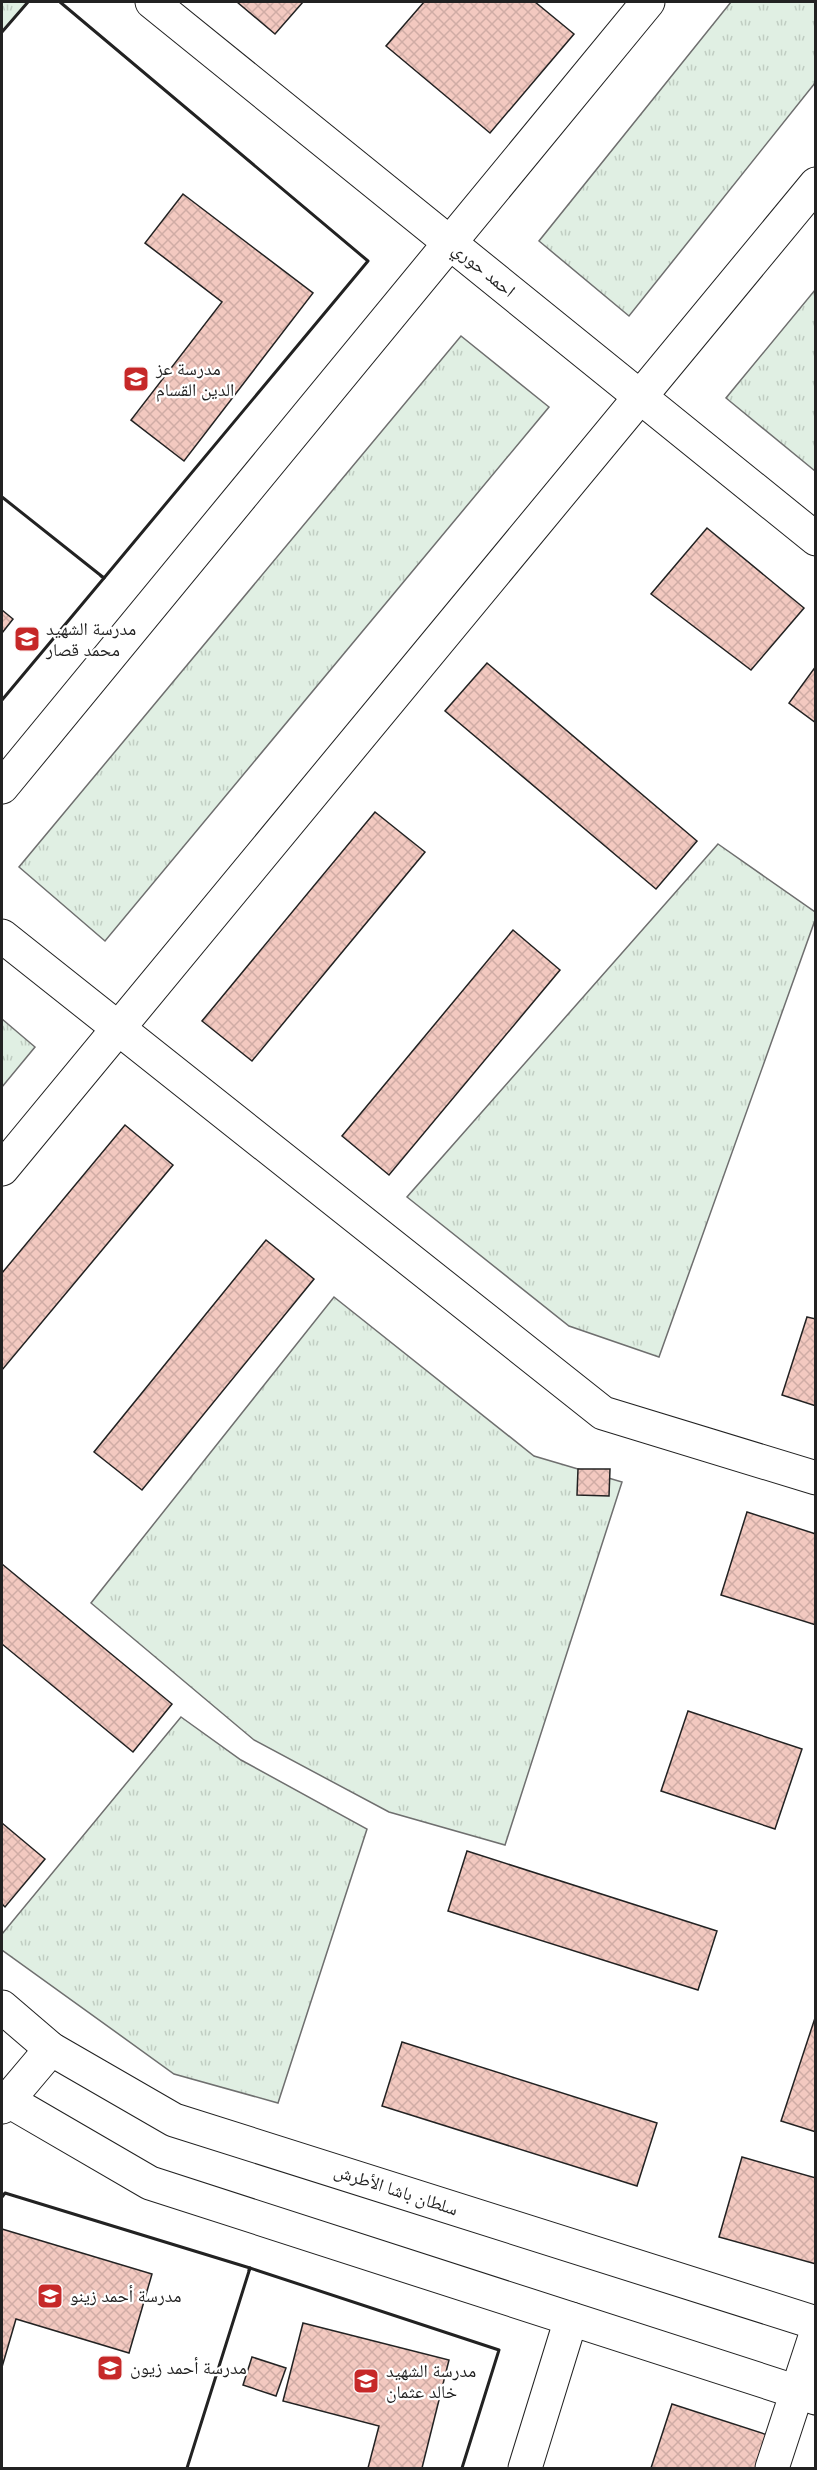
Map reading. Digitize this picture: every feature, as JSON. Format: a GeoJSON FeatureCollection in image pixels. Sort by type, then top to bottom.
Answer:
{"type":"FeatureCollection","features":[{"type":"Feature","properties":{"kind":"street","name":"احمد حوري"},"geometry":{"type":"LineString","coordinates":[[152,2],[816,539]]}},
{"type":"Feature","properties":{"kind":"street"},"geometry":{"type":"LineString","coordinates":[[2,787],[648,2]]}},
{"type":"Feature","properties":{"kind":"street"},"geometry":{"type":"LineString","coordinates":[[2,1169],[816,184]]}},
{"type":"Feature","properties":{"kind":"street"},"geometry":{"type":"LineString","coordinates":[[2,936],[603,1413],[816,1478]]}},
{"type":"Feature","properties":{"kind":"street","name":"سلطان باشا الأطرش"},"geometry":{"type":"LineString","coordinates":[[2,2007],[51,2049],[174,2120],[816,2323]]}},
{"type":"Feature","properties":{"kind":"street"},"geometry":{"type":"LineString","coordinates":[[51,2049],[3,2101],[150,2183],[806,2395]]}},
{"type":"Feature","properties":{"kind":"street"},"geometry":{"type":"LineString","coordinates":[[525,2469],[571,2319]]}},
{"type":"Feature","properties":{"kind":"street"},"geometry":{"type":"LineString","coordinates":[[772,2469],[806,2395],[816,2334]]}},
{"type":"Feature","properties":{"kind":"green space"},"geometry":{"type":"Polygon","coordinates":[[[2,2],[28,2],[2,32],[2,2]]]}},
{"type":"Feature","properties":{"kind":"green space"},"geometry":{"type":"Polygon","coordinates":[[[731,2],[815,2],[815,83],[629,316],[539,241],[731,2]]]}},
{"type":"Feature","properties":{"kind":"green space"},"geometry":{"type":"Polygon","coordinates":[[[815,290],[815,471],[726,398],[815,290]]]}},
{"type":"Feature","properties":{"kind":"green space"},"geometry":{"type":"Polygon","coordinates":[[[461,336],[549,407],[105,941],[19,867],[461,336]]]}},
{"type":"Feature","properties":{"kind":"green space"},"geometry":{"type":"Polygon","coordinates":[[[718,844],[815,912],[815,920],[659,1357],[569,1326],[407,1197],[718,844]]]}},
{"type":"Feature","properties":{"kind":"green space"},"geometry":{"type":"Polygon","coordinates":[[[2,1019],[35,1047],[2,1087],[2,1019]]]}},
{"type":"Feature","properties":{"kind":"green space"},"geometry":{"type":"Polygon","coordinates":[[[334,1297],[534,1456],[622,1482],[505,1845],[389,1812],[254,1740],[91,1603],[334,1297]]]}},
{"type":"Feature","properties":{"kind":"green space"},"geometry":{"type":"Polygon","coordinates":[[[181,1717],[241,1760],[367,1829],[278,2103],[174,2074],[2,1950],[2,1934],[181,1717]]]}},
{"type":"Feature","properties":{"kind":"building"},"geometry":{"type":"Polygon","coordinates":[[[237,2],[303,2],[275,34],[237,2]]]}},
{"type":"Feature","properties":{"kind":"building"},"geometry":{"type":"Polygon","coordinates":[[[424,2],[535,2],[574,34],[490,133],[386,46],[424,2]]]}},
{"type":"Feature","properties":{"kind":"building"},"geometry":{"type":"Polygon","coordinates":[[[183,194],[313,293],[184,461],[131,420],[222,302],[145,243],[183,194]]]}},
{"type":"Feature","properties":{"kind":"building"},"geometry":{"type":"Polygon","coordinates":[[[707,528],[804,608],[751,670],[651,594],[707,528]]]}},
{"type":"Feature","properties":{"kind":"building"},"geometry":{"type":"Polygon","coordinates":[[[2,610],[13,619],[2,633],[2,610]]]}},
{"type":"Feature","properties":{"kind":"building"},"geometry":{"type":"Polygon","coordinates":[[[487,663],[697,841],[656,889],[445,711],[487,663]]]}},
{"type":"Feature","properties":{"kind":"building"},"geometry":{"type":"Polygon","coordinates":[[[816,666],[816,723],[789,703],[816,666]]]}},
{"type":"Feature","properties":{"kind":"building"},"geometry":{"type":"Polygon","coordinates":[[[375,812],[425,852],[252,1061],[202,1021],[375,812]]]}},
{"type":"Feature","properties":{"kind":"building"},"geometry":{"type":"Polygon","coordinates":[[[513,930],[560,970],[389,1175],[342,1136],[513,930]]]}},
{"type":"Feature","properties":{"kind":"building"},"geometry":{"type":"Polygon","coordinates":[[[125,1125],[173,1165],[2,1370],[2,1273],[125,1125]]]}},
{"type":"Feature","properties":{"kind":"building"},"geometry":{"type":"Polygon","coordinates":[[[266,1240],[314,1279],[142,1490],[94,1452],[266,1240]]]}},
{"type":"Feature","properties":{"kind":"building"},"geometry":{"type":"Polygon","coordinates":[[[807,1317],[816,1319],[816,1406],[782,1395],[807,1317]]]}},
{"type":"Feature","properties":{"kind":"building"},"geometry":{"type":"Polygon","coordinates":[[[578,1469],[610,1469],[609,1496],[577,1495],[578,1469]]]}},
{"type":"Feature","properties":{"kind":"building"},"geometry":{"type":"Polygon","coordinates":[[[747,1512],[816,1534],[816,1625],[721,1595],[747,1512]]]}},
{"type":"Feature","properties":{"kind":"building"},"geometry":{"type":"Polygon","coordinates":[[[2,1564],[172,1704],[133,1752],[2,1644],[2,1564]]]}},
{"type":"Feature","properties":{"kind":"building"},"geometry":{"type":"Polygon","coordinates":[[[688,1711],[802,1749],[775,1829],[661,1791],[688,1711]]]}},
{"type":"Feature","properties":{"kind":"building"},"geometry":{"type":"Polygon","coordinates":[[[2,1823],[45,1859],[5,1907],[2,1904],[2,1823]]]}},
{"type":"Feature","properties":{"kind":"building"},"geometry":{"type":"Polygon","coordinates":[[[467,1851],[717,1931],[698,1990],[448,1911],[467,1851]]]}},
{"type":"Feature","properties":{"kind":"building"},"geometry":{"type":"Polygon","coordinates":[[[816,2015],[816,2132],[781,2121],[816,2015]]]}},
{"type":"Feature","properties":{"kind":"building"},"geometry":{"type":"Polygon","coordinates":[[[402,2042],[657,2123],[637,2186],[382,2106],[402,2042]]]}},
{"type":"Feature","properties":{"kind":"building"},"geometry":{"type":"Polygon","coordinates":[[[742,2157],[816,2178],[816,2264],[719,2237],[742,2157]]]}},
{"type":"Feature","properties":{"kind":"building"},"geometry":{"type":"Polygon","coordinates":[[[2,2229],[152,2274],[129,2353],[16,2319],[2,2367],[2,2229]]]}},
{"type":"Feature","properties":{"kind":"building","name":"مدرسة الشهيد خالد عثمان"},"geometry":{"type":"Polygon","coordinates":[[[303,2323],[449,2360],[422,2468],[368,2468],[379,2426],[283,2401],[303,2323]]]}},
{"type":"Feature","properties":{"kind":"building"},"geometry":{"type":"Polygon","coordinates":[[[252,2357],[286,2368],[276,2396],[243,2385],[252,2357]]]}},
{"type":"Feature","properties":{"kind":"building"},"geometry":{"type":"Polygon","coordinates":[[[672,2404],[780,2439],[770,2468],[651,2468],[672,2404]]]}},
{"type":"Feature","properties":{"kind":"wall"},"geometry":{"type":"LineString","coordinates":[[2,32],[28,2]]}},
{"type":"Feature","properties":{"kind":"wall"},"geometry":{"type":"LineString","coordinates":[[2,497],[104,578],[368,261],[60,2]]}},
{"type":"Feature","properties":{"kind":"wall"},"geometry":{"type":"LineString","coordinates":[[2,700],[104,578],[101,576]]}},
{"type":"Feature","properties":{"kind":"wall"},"geometry":{"type":"LineString","coordinates":[[2,2197],[5,2193],[250,2268],[249,2270]]}},
{"type":"Feature","properties":{"kind":"wall"},"geometry":{"type":"LineString","coordinates":[[187,2468],[250,2268],[499,2350],[462,2468]]}},
{"type":"Feature","properties":{"kind":"place","name":"مدرسة عز الدين القسام"},"geometry":{"type":"Point","coordinates":[136,379]}},
{"type":"Feature","properties":{"kind":"place","name":"مدرسة الشهيد محمد قصار"},"geometry":{"type":"Point","coordinates":[27,639]}},
{"type":"Feature","properties":{"kind":"place","name":"مدرسة أحمد زينو"},"geometry":{"type":"Point","coordinates":[50,2296]}},
{"type":"Feature","properties":{"kind":"place","name":"مدرسة أحمد زيون"},"geometry":{"type":"Point","coordinates":[110,2368]}},
{"type":"Feature","properties":{"kind":"place","name":"مدرسة الشهيد خالد عثمان"},"geometry":{"type":"Point","coordinates":[366,2381]}}]}
